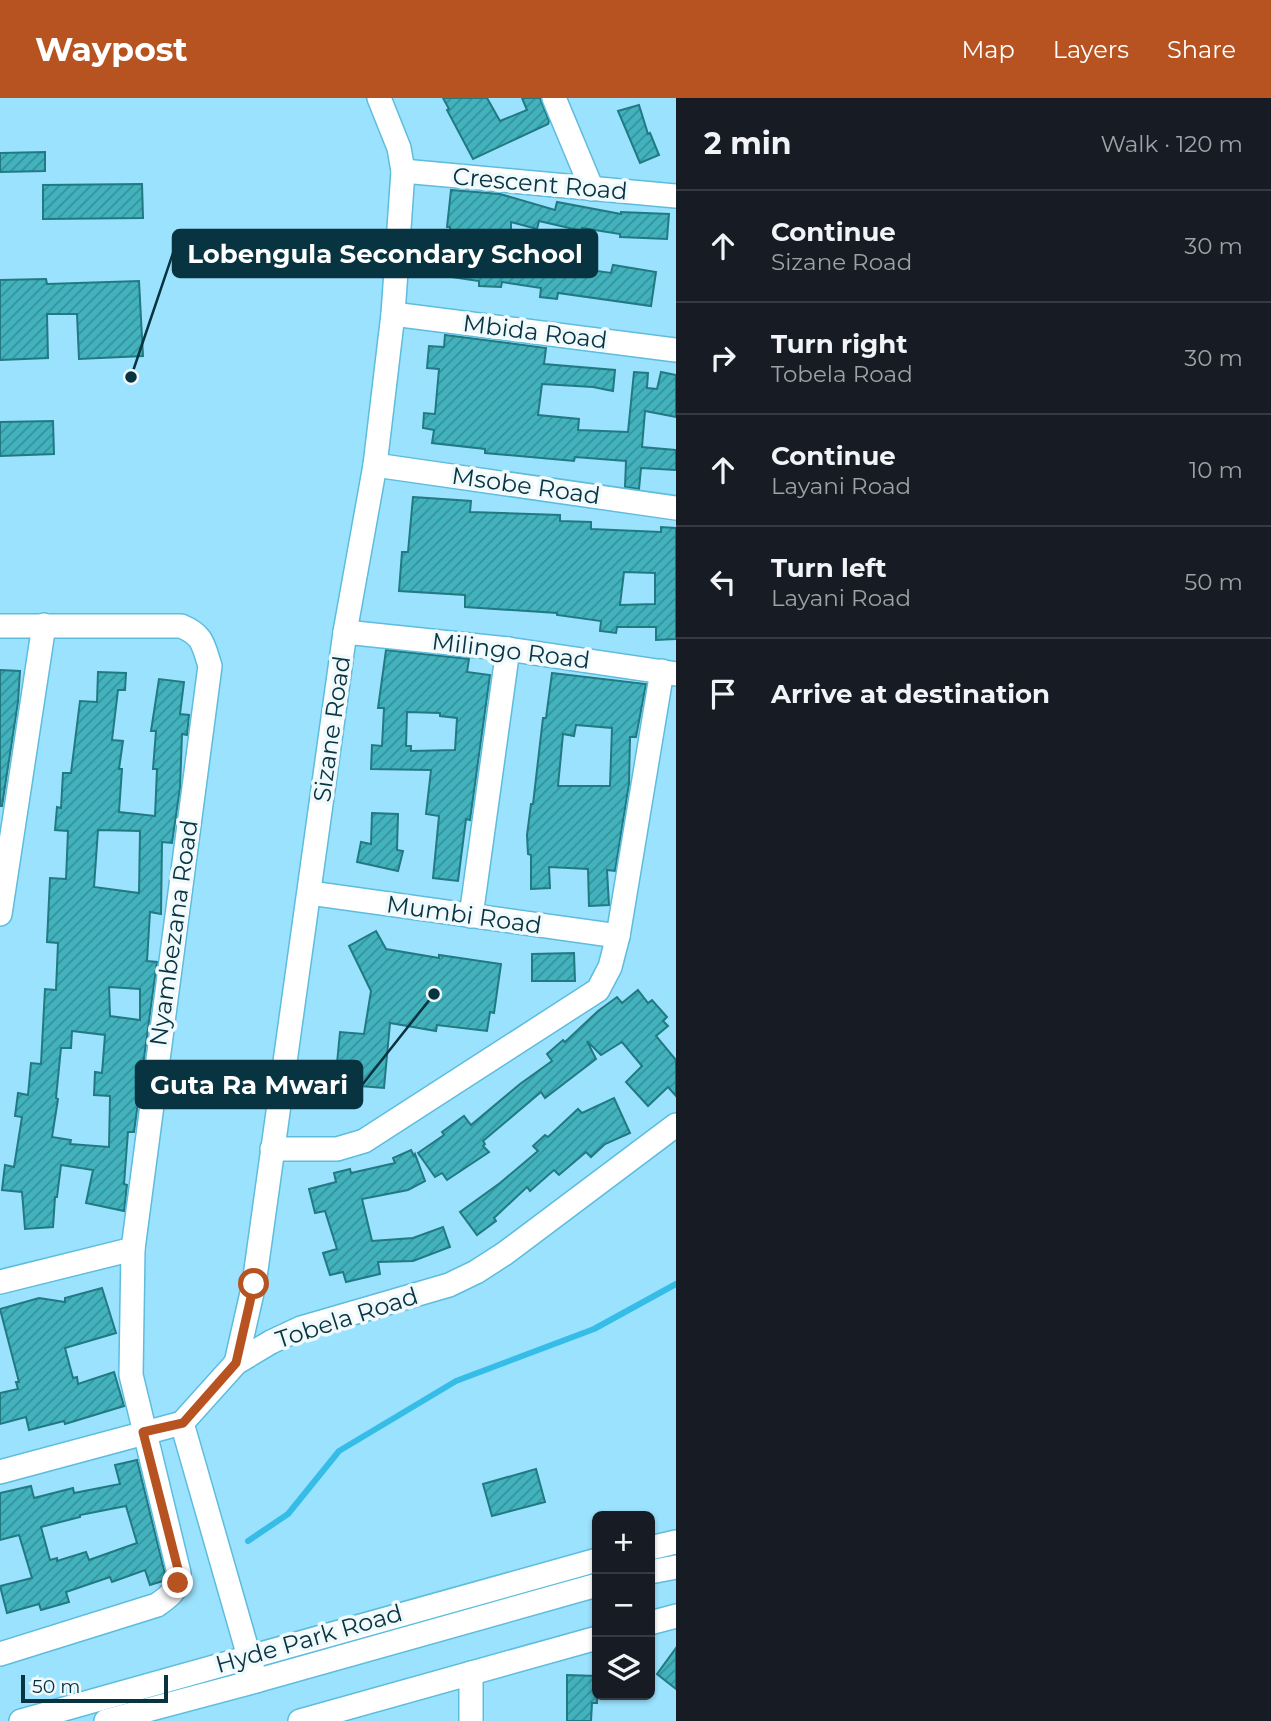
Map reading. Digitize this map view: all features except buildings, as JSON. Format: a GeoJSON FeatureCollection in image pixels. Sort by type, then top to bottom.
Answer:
{"type":"FeatureCollection","features":[{"type":"Feature","properties":{"kind":"street","name":"Sizane Road"},"geometry":{"type":"LineString","coordinates":[[236,1363],[254,1284],[345,632],[375,465],[393,314],[403,171],[399,148],[379,98]]}},
{"type":"Feature","properties":{"kind":"street"},"geometry":{"type":"LineString","coordinates":[[554,98],[592,188]]}},
{"type":"Feature","properties":{"kind":"street","name":"Crescent Road"},"geometry":{"type":"LineString","coordinates":[[403,171],[676,196]]}},
{"type":"Feature","properties":{"kind":"street","name":"Mbida Road"},"geometry":{"type":"LineString","coordinates":[[393,314],[676,350]]}},
{"type":"Feature","properties":{"kind":"street","name":"Msobe Road"},"geometry":{"type":"LineString","coordinates":[[375,465],[676,508]]}},
{"type":"Feature","properties":{"kind":"street"},"geometry":{"type":"LineString","coordinates":[[0,914],[44,625]]}},
{"type":"Feature","properties":{"kind":"street","name":"Nyambezana Road"},"geometry":{"type":"LineString","coordinates":[[0,626],[181,626],[197,632],[210,666],[133,1249],[131,1375],[179,1573],[175,1591],[157,1605],[0,1654]]}},
{"type":"Feature","properties":{"kind":"street","name":"Milingo Road"},"geometry":{"type":"LineString","coordinates":[[345,632],[508,649],[669,673]]}},
{"type":"Feature","properties":{"kind":"street"},"geometry":{"type":"LineString","coordinates":[[471,916],[508,649]]}},
{"type":"Feature","properties":{"kind":"street"},"geometry":{"type":"LineString","coordinates":[[272,1149],[337,1149],[365,1141],[598,990],[610,967],[618,936],[669,673]]}},
{"type":"Feature","properties":{"kind":"street","name":"Mumbi Road"},"geometry":{"type":"LineString","coordinates":[[310,893],[618,936]]}},
{"type":"Feature","properties":{"kind":"street","name":"Tobela Road"},"geometry":{"type":"LineString","coordinates":[[183,1423],[236,1363],[301,1328],[449,1285],[476,1272],[676,1125]]}},
{"type":"Feature","properties":{"kind":"street"},"geometry":{"type":"LineString","coordinates":[[0,1282],[133,1249]]}},
{"type":"Feature","properties":{"kind":"street"},"geometry":{"type":"LineString","coordinates":[[0,1472],[183,1423],[256,1681]]}},
{"type":"Feature","properties":{"kind":"street"},"geometry":{"type":"LineString","coordinates":[[655,1547],[676,1542]]}},
{"type":"Feature","properties":{"kind":"street","name":"Hyde Park Road"},"geometry":{"type":"LineString","coordinates":[[21,1721],[592,1561]]}},
{"type":"Feature","properties":{"kind":"street"},"geometry":{"type":"LineString","coordinates":[[655,1571],[676,1567]]}},
{"type":"Feature","properties":{"kind":"street","name":"Hyde Park Road"},"geometry":{"type":"LineString","coordinates":[[106,1721],[162,1713],[256,1681],[592,1586]]}},
{"type":"Feature","properties":{"kind":"street"},"geometry":{"type":"LineString","coordinates":[[655,1622],[676,1616]]}},
{"type":"Feature","properties":{"kind":"street"},"geometry":{"type":"LineString","coordinates":[[300,1721],[592,1639]]}},
{"type":"Feature","properties":{"kind":"street"},"geometry":{"type":"LineString","coordinates":[[471,1673],[471,1721]]}},
{"type":"Feature","properties":{"kind":"street"},"geometry":{"type":"LineString","coordinates":[[154,1683],[162,1713]]}},
{"type":"Feature","properties":{"kind":"waterway"},"geometry":{"type":"LineString","coordinates":[[248,1541],[288,1514],[339,1451],[456,1381],[594,1329],[676,1284]]}},
{"type":"Feature","properties":{"kind":"place","name":"Lobengula Secondary School"},"geometry":{"type":"Point","coordinates":[131,377]}},
{"type":"Feature","properties":{"kind":"place","name":"Guta Ra Mwari"},"geometry":{"type":"Point","coordinates":[434,994]}},
{"type":"Feature","properties":{"kind":"route"},"geometry":{"type":"LineString","coordinates":[[178,1583],[179,1573],[143,1432],[183,1423],[236,1363],[254,1284]]}}]}
